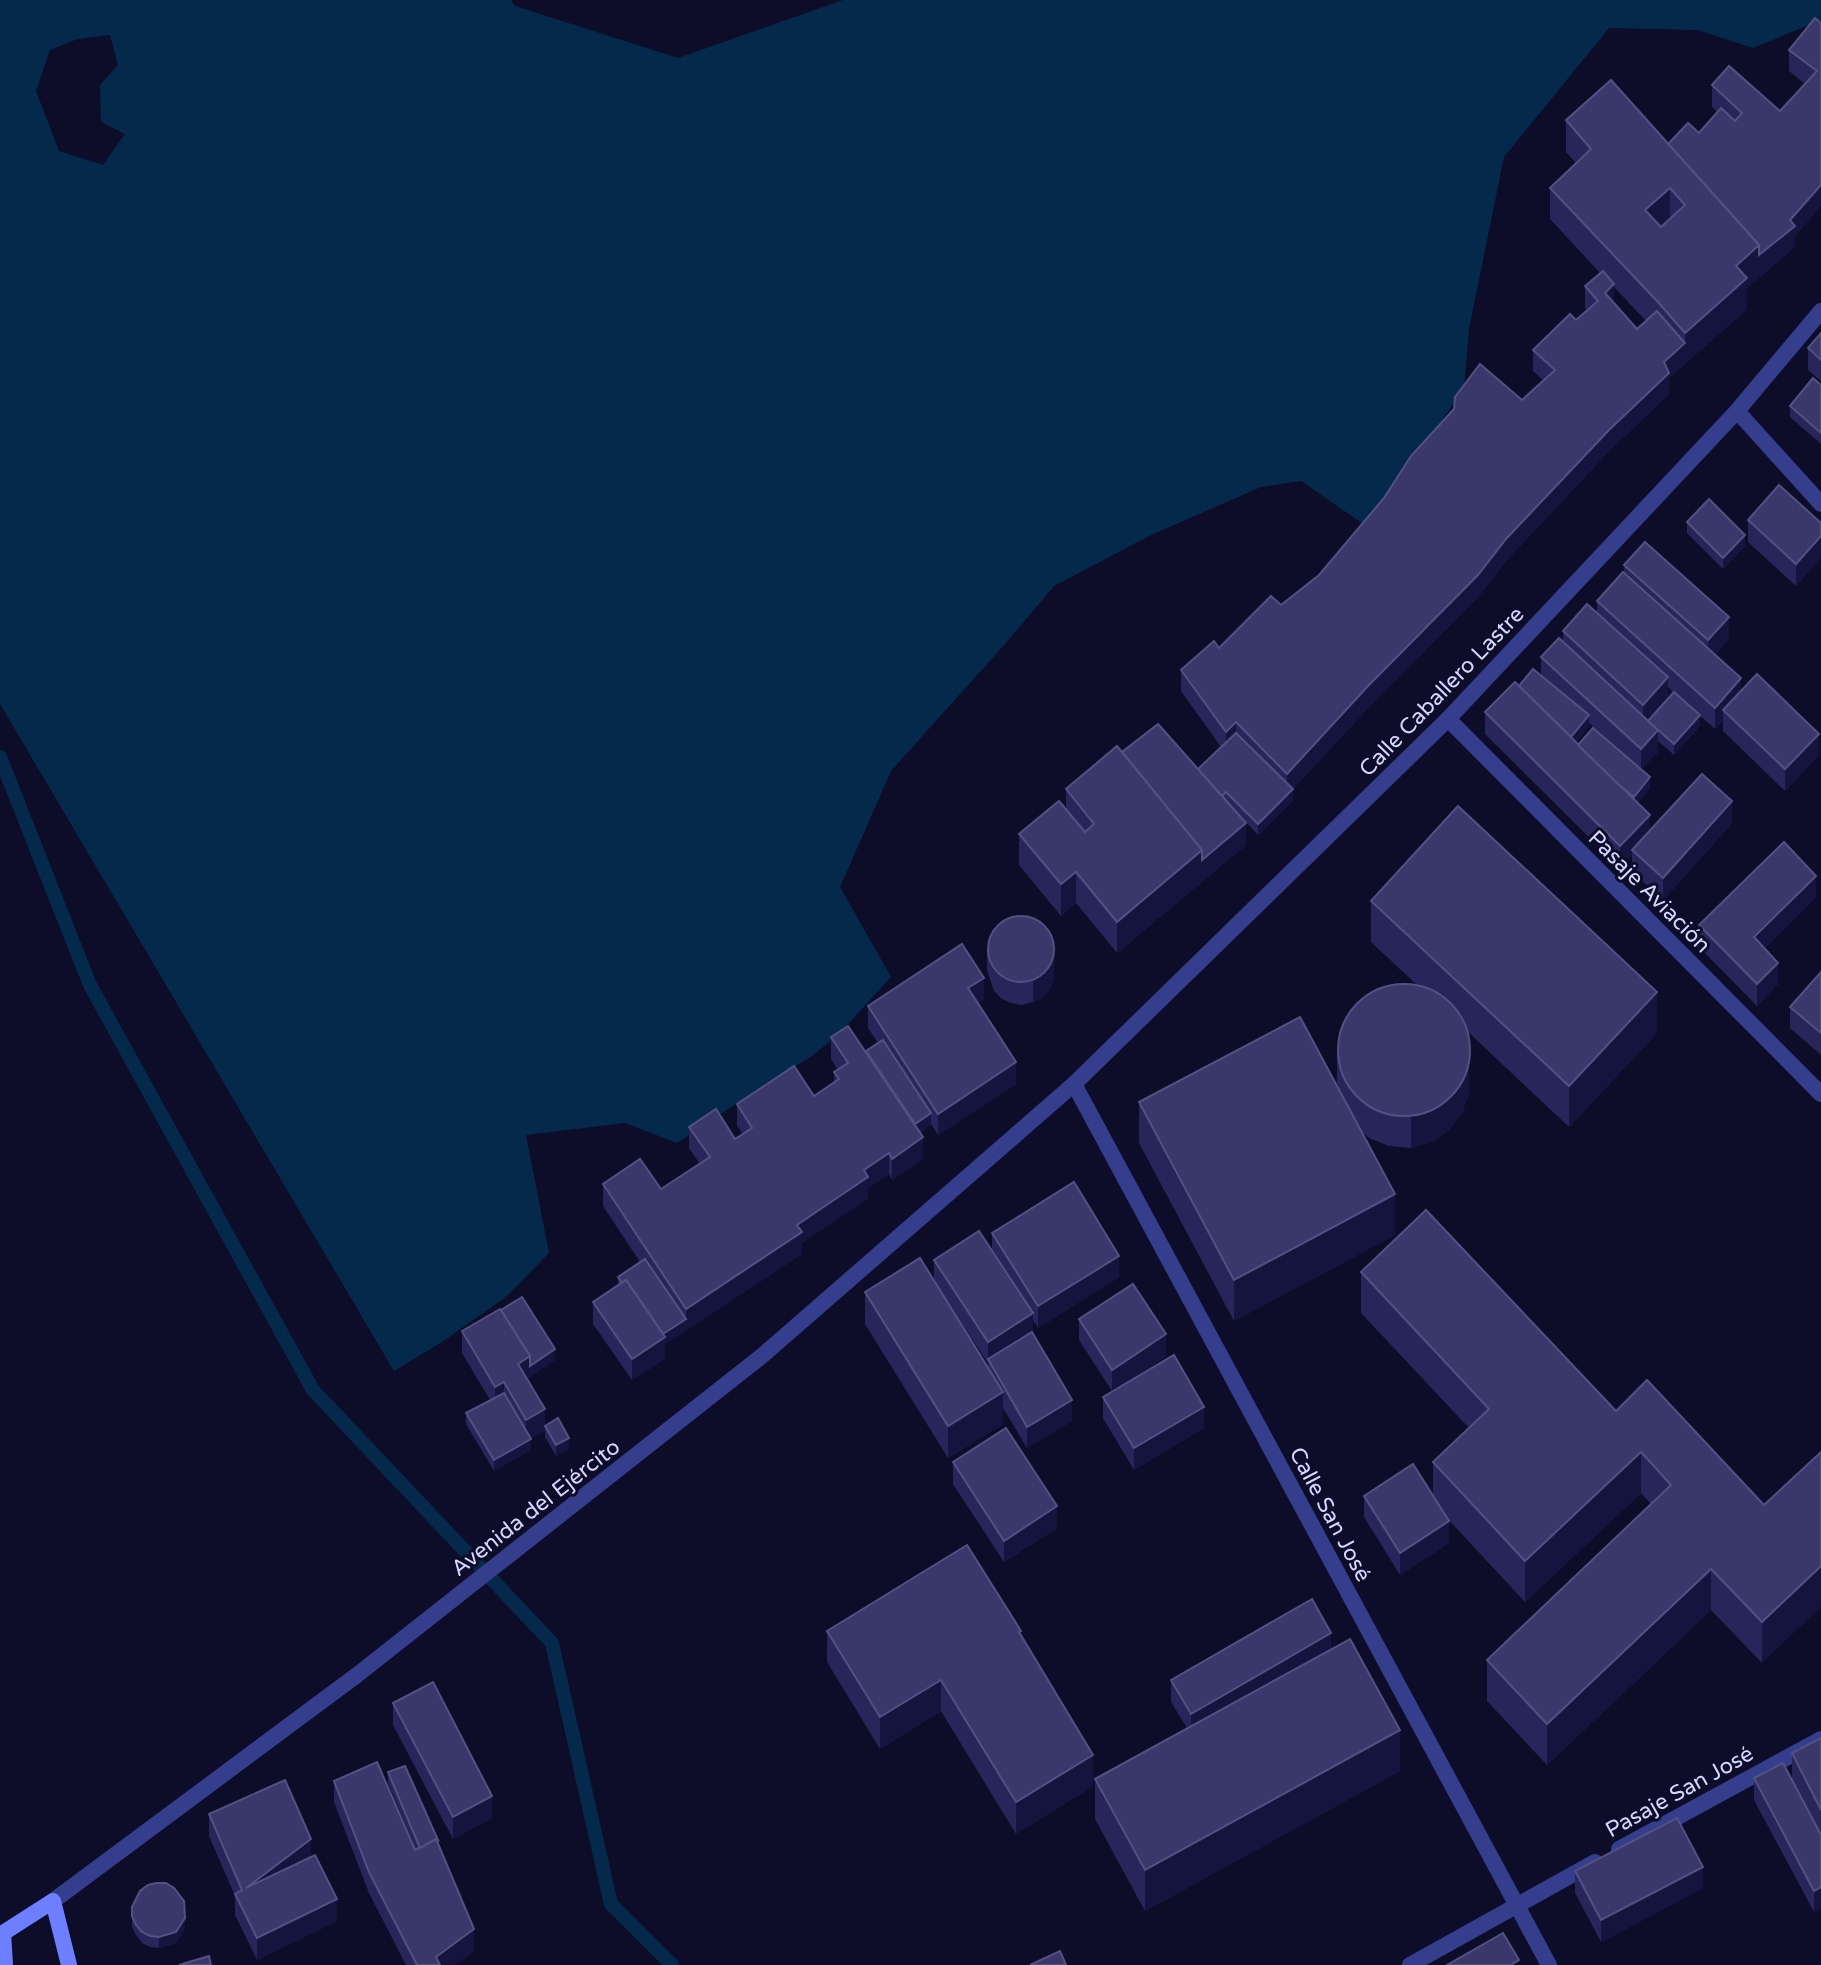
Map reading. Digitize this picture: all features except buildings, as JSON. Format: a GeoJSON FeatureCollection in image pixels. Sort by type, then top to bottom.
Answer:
{"type":"FeatureCollection","features":[{"type":"Feature","properties":{"kind":"main road","name":"Avenida del Ejército"},"geometry":{"type":"LineString","coordinates":[[2,1934],[53,1901]]}},
{"type":"Feature","properties":{"kind":"main road"},"geometry":{"type":"LineString","coordinates":[[53,1901],[69,1965]]}},
{"type":"Feature","properties":{"kind":"main road"},"geometry":{"type":"LineString","coordinates":[[2,1934],[5,1965]]}},
{"type":"Feature","properties":{"kind":"street","name":"Calle Caballero Lastre"},"geometry":{"type":"LineString","coordinates":[[1074,1084],[1448,719],[1737,411],[1821,311]]}},
{"type":"Feature","properties":{"kind":"street"},"geometry":{"type":"LineString","coordinates":[[1737,411],[1821,504]]}},
{"type":"Feature","properties":{"kind":"street","name":"Pasaje Aviación"},"geometry":{"type":"LineString","coordinates":[[1448,719],[1821,1094]]}},
{"type":"Feature","properties":{"kind":"street","name":"Avenida del Ejército"},"geometry":{"type":"LineString","coordinates":[[53,1901],[357,1675],[763,1355],[1074,1084]]}},
{"type":"Feature","properties":{"kind":"street","name":"Calle San José"},"geometry":{"type":"LineString","coordinates":[[1074,1084],[1549,1965]]}},
{"type":"Feature","properties":{"kind":"street","name":"Pasaje San José"},"geometry":{"type":"LineString","coordinates":[[1410,1965],[1821,1739]]}},
{"type":"Feature","properties":{"kind":"water"},"geometry":{"type":"Polygon","coordinates":[[[0,0],[511,0],[515,6],[678,58],[843,0],[1821,0],[1821,20],[1753,48],[1698,30],[1609,28],[1504,157],[1469,329],[1464,388],[1369,528],[1301,481],[1261,487],[1151,535],[1054,586],[891,771],[840,887],[891,977],[839,1034],[812,1056],[677,1143],[625,1123],[526,1135],[549,1253],[506,1297],[394,1371],[0,704],[0,0]],[[110,35],[77,39],[50,50],[36,91],[59,151],[103,165],[125,134],[101,122],[100,85],[118,65],[110,35]]]}},
{"type":"Feature","properties":{"kind":"waterway"},"geometry":{"type":"LineString","coordinates":[[0,757],[90,985],[313,1390],[552,1643],[611,1904],[672,1965]]}}]}
